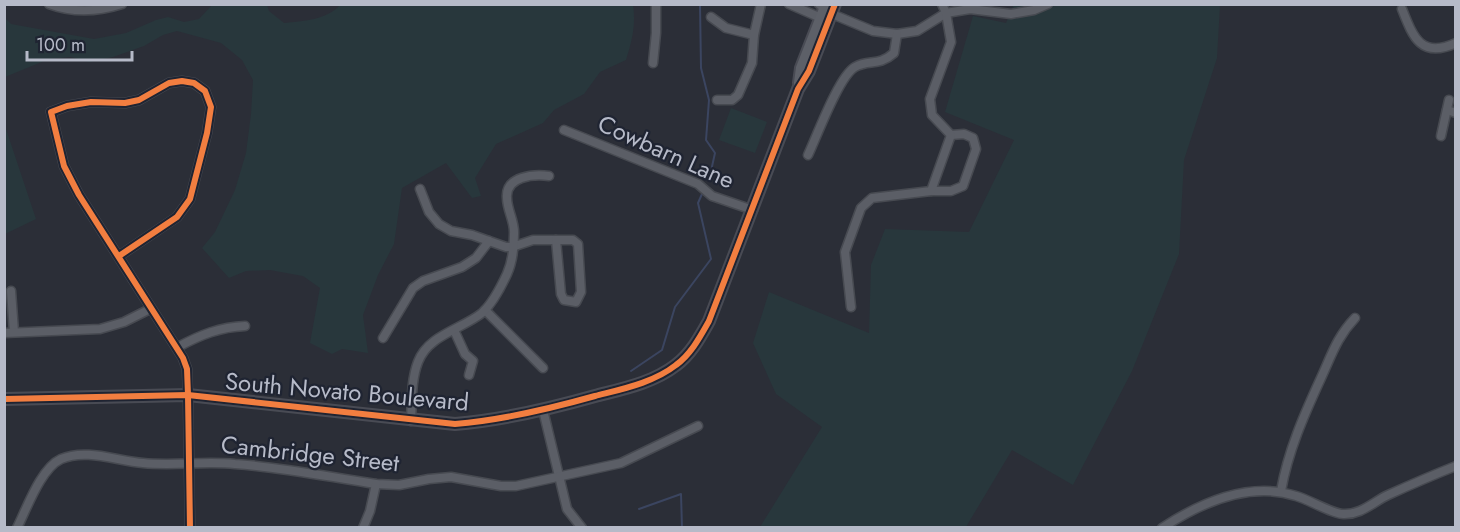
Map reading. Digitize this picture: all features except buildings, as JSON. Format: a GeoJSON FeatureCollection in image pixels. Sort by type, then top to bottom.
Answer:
{"type":"FeatureCollection","features":[{"type":"Feature","properties":{"kind":"main road","name":"South Novato Boulevard"},"geometry":{"type":"LineString","coordinates":[[4,399],[188,395],[411,421],[465,424],[543,410],[630,387],[654,378],[676,366],[690,352],[709,321],[798,89],[809,71],[826,9]]}},
{"type":"Feature","properties":{"kind":"street"},"geometry":{"type":"LineString","coordinates":[[49,4],[72,11],[99,10],[122,4]]}},
{"type":"Feature","properties":{"kind":"street"},"geometry":{"type":"LineString","coordinates":[[653,63],[656,4]]}},
{"type":"Feature","properties":{"kind":"street"},"geometry":{"type":"LineString","coordinates":[[717,100],[732,99],[738,95],[752,63],[754,35],[761,4]]}},
{"type":"Feature","properties":{"kind":"street"},"geometry":{"type":"LineString","coordinates":[[789,4],[826,9],[873,31],[897,34],[917,32],[944,9],[970,9],[1011,14],[1048,4]]}},
{"type":"Feature","properties":{"kind":"street"},"geometry":{"type":"LineString","coordinates":[[944,9],[951,42],[930,99],[932,115],[951,135]]}},
{"type":"Feature","properties":{"kind":"street"},"geometry":{"type":"LineString","coordinates":[[1402,9],[1412,36],[1429,48],[1443,49],[1455,44]]}},
{"type":"Feature","properties":{"kind":"street"},"geometry":{"type":"LineString","coordinates":[[711,17],[726,28],[754,35]]}},
{"type":"Feature","properties":{"kind":"street"},"geometry":{"type":"LineString","coordinates":[[808,155],[845,76],[856,67],[885,61],[894,53],[897,34]]}},
{"type":"Feature","properties":{"kind":"street"},"geometry":{"type":"LineString","coordinates":[[118,256],[177,217],[190,199],[207,133],[211,107],[205,91],[194,83],[182,81],[169,83],[139,99],[125,103],[91,102],[67,106],[51,112],[64,166],[79,195],[150,309],[178,347],[187,369],[190,528]]}},
{"type":"Feature","properties":{"kind":"street"},"geometry":{"type":"LineString","coordinates":[[1441,136],[1451,111],[1449,100]]}},
{"type":"Feature","properties":{"kind":"street","name":"Cowbarn Lane"},"geometry":{"type":"LineString","coordinates":[[564,130],[698,184],[712,196],[753,210]]}},
{"type":"Feature","properties":{"kind":"street"},"geometry":{"type":"LineString","coordinates":[[851,307],[845,252],[861,208],[872,198],[951,191],[963,186],[976,148],[974,138],[964,134],[951,135]]}},
{"type":"Feature","properties":{"kind":"street"},"geometry":{"type":"LineString","coordinates":[[931,191],[951,135]]}},
{"type":"Feature","properties":{"kind":"street"},"geometry":{"type":"LineString","coordinates":[[411,421],[414,374],[424,350],[434,341],[485,310],[501,287],[510,267],[514,232],[507,198],[508,190],[522,177],[549,176]]}},
{"type":"Feature","properties":{"kind":"street"},"geometry":{"type":"LineString","coordinates":[[420,189],[429,212],[439,224],[451,231],[506,248],[533,240],[556,240],[573,240],[578,244],[581,292],[576,302],[564,300],[561,294],[556,240]]}},
{"type":"Feature","properties":{"kind":"street"},"geometry":{"type":"LineString","coordinates":[[383,338],[414,288],[423,281],[462,267],[476,258],[489,241]]}},
{"type":"Feature","properties":{"kind":"street"},"geometry":{"type":"LineString","coordinates":[[11,291],[9,333],[100,329],[124,322],[150,309]]}},
{"type":"Feature","properties":{"kind":"street"},"geometry":{"type":"LineString","coordinates":[[485,310],[543,368]]}},
{"type":"Feature","properties":{"kind":"street"},"geometry":{"type":"LineString","coordinates":[[1281,491],[1286,464],[1301,422],[1342,332],[1355,318]]}},
{"type":"Feature","properties":{"kind":"street"},"geometry":{"type":"LineString","coordinates":[[178,347],[200,335],[227,326],[245,326]]}},
{"type":"Feature","properties":{"kind":"street"},"geometry":{"type":"LineString","coordinates":[[454,330],[465,354],[473,361],[469,375]]}},
{"type":"Feature","properties":{"kind":"street"},"geometry":{"type":"LineString","coordinates":[[543,410],[567,509],[582,528]]}},
{"type":"Feature","properties":{"kind":"street","name":"Cambridge Street"},"geometry":{"type":"LineString","coordinates":[[17,528],[40,482],[49,469],[64,458],[101,456],[132,462],[235,464],[376,484],[399,485],[451,477],[516,486],[621,463],[698,426]]}},
{"type":"Feature","properties":{"kind":"street"},"geometry":{"type":"LineString","coordinates":[[1162,528],[1185,513],[1218,499],[1249,492],[1281,491],[1342,514],[1368,509],[1385,496],[1455,466]]}},
{"type":"Feature","properties":{"kind":"street"},"geometry":{"type":"LineString","coordinates":[[363,528],[370,511],[376,484]]}},
{"type":"Feature","properties":{"kind":"shaded area"},"geometry":{"type":"Polygon","coordinates":[[[633,4],[634,26],[626,60],[600,72],[584,94],[554,110],[543,123],[496,144],[475,178],[481,196],[472,198],[446,163],[402,188],[394,244],[378,275],[363,315],[368,353],[342,349],[332,354],[310,343],[320,288],[303,276],[270,270],[246,271],[229,278],[202,248],[215,232],[235,190],[246,153],[253,80],[242,60],[221,43],[177,31],[113,57],[89,62],[71,57],[49,59],[5,77],[5,18],[11,24],[94,39],[126,33],[168,17],[184,22],[199,19],[212,5],[267,5],[269,11],[284,23],[321,17],[340,5],[633,4]]]}},
{"type":"Feature","properties":{"kind":"shaded area"},"geometry":{"type":"Polygon","coordinates":[[[1014,4],[1220,5],[1217,58],[1184,160],[1179,254],[1132,371],[1073,485],[1012,450],[966,527],[760,527],[822,427],[776,394],[753,343],[769,292],[869,333],[871,265],[885,229],[969,232],[1014,140],[945,112],[973,16],[1006,23],[1014,4]]]}},
{"type":"Feature","properties":{"kind":"shaded area"},"geometry":{"type":"Polygon","coordinates":[[[731,108],[767,122],[755,153],[719,140],[731,108]]]}},
{"type":"Feature","properties":{"kind":"shaded area"},"geometry":{"type":"Polygon","coordinates":[[[5,126],[36,219],[4,234],[5,126]]]}},
{"type":"Feature","properties":{"kind":"waterway"},"geometry":{"type":"LineString","coordinates":[[700,4],[701,68],[709,100],[706,140],[715,153],[709,180]]}},
{"type":"Feature","properties":{"kind":"waterway"},"geometry":{"type":"LineString","coordinates":[[631,371],[662,350],[675,307],[711,259],[698,203],[702,194]]}},
{"type":"Feature","properties":{"kind":"waterway"},"geometry":{"type":"LineString","coordinates":[[639,509],[681,494],[682,528]]}},
{"type":"Feature","properties":{"kind":"cycle path"},"geometry":{"type":"LineString","coordinates":[[4,399],[188,395],[455,424],[543,410],[647,381],[667,371],[686,356],[709,321],[798,89],[809,71],[835,4]]}},
{"type":"Feature","properties":{"kind":"cycle path"},"geometry":{"type":"LineString","coordinates":[[119,256],[177,217],[190,199],[207,133],[211,107],[205,91],[194,83],[182,81],[169,83],[139,100],[125,103],[91,102],[67,106],[51,112],[64,166],[79,195],[183,358],[187,369],[190,528]]}}]}
